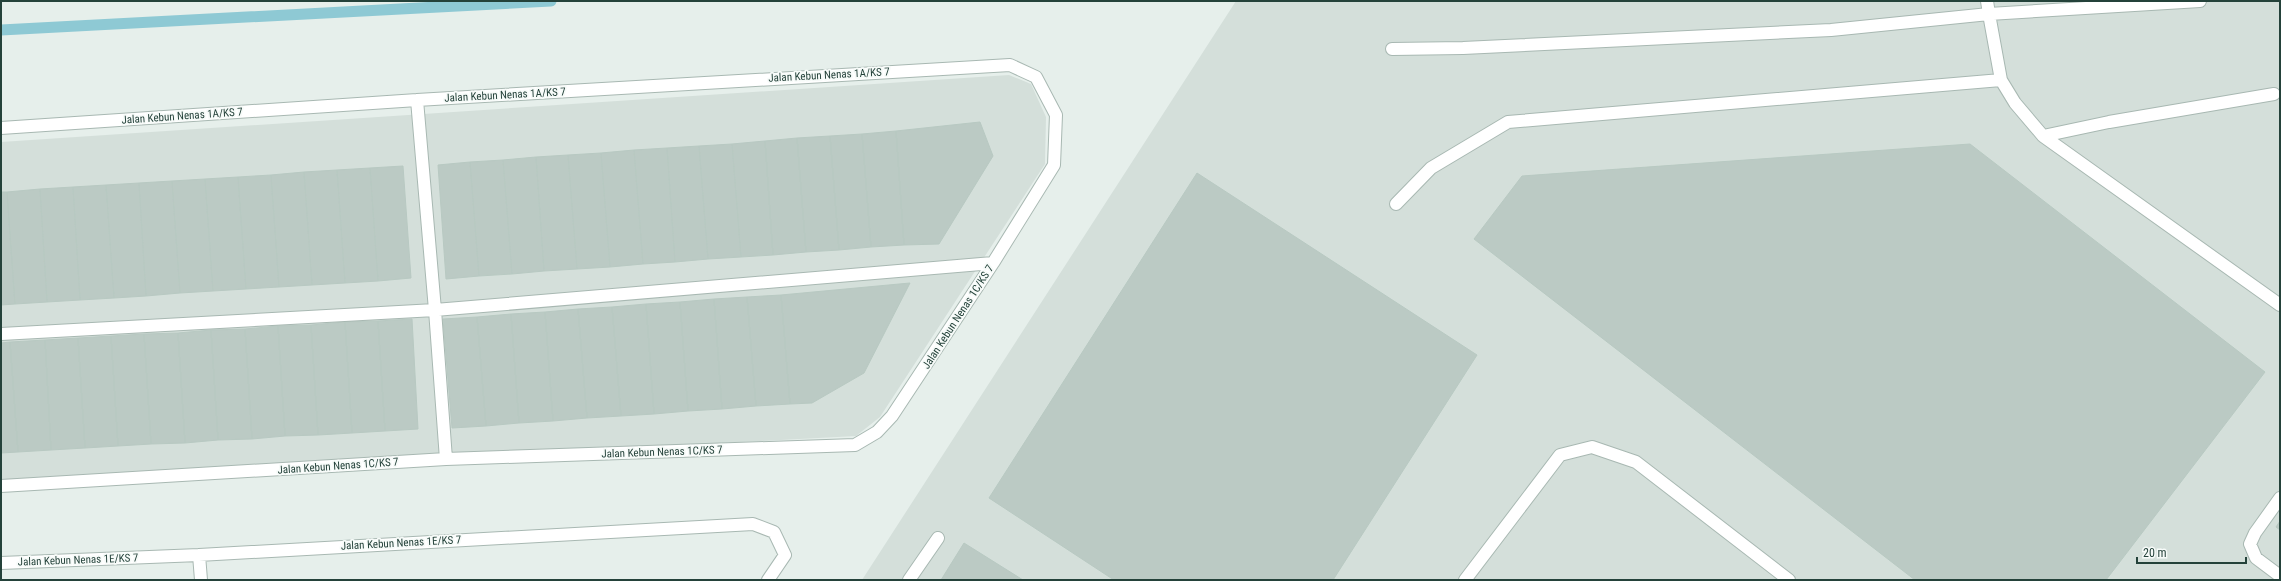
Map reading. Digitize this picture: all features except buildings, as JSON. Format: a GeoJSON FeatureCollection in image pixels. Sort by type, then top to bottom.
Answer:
{"type":"FeatureCollection","features":[{"type":"Feature","properties":{"kind":"street"},"geometry":{"type":"LineString","coordinates":[[1987,1],[1988,14],[2001,80],[2015,103],[2043,136],[2280,305]]}},
{"type":"Feature","properties":{"kind":"street"},"geometry":{"type":"LineString","coordinates":[[1392,49],[1463,48],[1832,30],[1988,14],[2200,1]]}},
{"type":"Feature","properties":{"kind":"street","name":"Jalan Kebun Nenas 1A/KS 7"},"geometry":{"type":"LineString","coordinates":[[1,128],[417,100],[1010,65]]}},
{"type":"Feature","properties":{"kind":"street","name":"Jalan Kebun Nenas 1C/KS 7"},"geometry":{"type":"LineString","coordinates":[[1,486],[446,459],[855,445],[877,432],[892,416],[994,263],[1054,165],[1056,115],[1036,77],[1010,65]]}},
{"type":"Feature","properties":{"kind":"street"},"geometry":{"type":"LineString","coordinates":[[1396,204],[1431,168],[1508,122],[2001,80]]}},
{"type":"Feature","properties":{"kind":"street"},"geometry":{"type":"LineString","coordinates":[[2043,136],[2109,122],[2274,94]]}},
{"type":"Feature","properties":{"kind":"street"},"geometry":{"type":"LineString","coordinates":[[417,100],[446,459]]}},
{"type":"Feature","properties":{"kind":"street"},"geometry":{"type":"LineString","coordinates":[[1,334],[435,310],[994,263]]}},
{"type":"Feature","properties":{"kind":"street"},"geometry":{"type":"LineString","coordinates":[[1465,580],[1560,455],[1592,447],[1636,462],[1789,580]]}},
{"type":"Feature","properties":{"kind":"street"},"geometry":{"type":"LineString","coordinates":[[2280,498],[2255,533],[2250,544],[2256,558],[2280,576]]}},
{"type":"Feature","properties":{"kind":"street","name":"Jalan Kebun Nenas 1E/KS 7"},"geometry":{"type":"LineString","coordinates":[[1,563],[199,555],[753,524],[774,532],[785,555],[768,580]]}},
{"type":"Feature","properties":{"kind":"street"},"geometry":{"type":"LineString","coordinates":[[909,580],[938,538]]}},
{"type":"Feature","properties":{"kind":"street"},"geometry":{"type":"LineString","coordinates":[[199,555],[201,580]]}},
{"type":"Feature","properties":{"kind":"shaded area"},"geometry":{"type":"Polygon","coordinates":[[[1236,1],[2280,1],[2280,580],[862,580],[1236,1]]]}},
{"type":"Feature","properties":{"kind":"shaded area"},"geometry":{"type":"Polygon","coordinates":[[[1009,75],[1031,84],[1046,117],[1045,164],[880,417],[856,436],[1,481],[1,142],[1009,75]]]}},
{"type":"Feature","properties":{"kind":"waterway"},"geometry":{"type":"LineString","coordinates":[[1,30],[551,1]]}}]}
